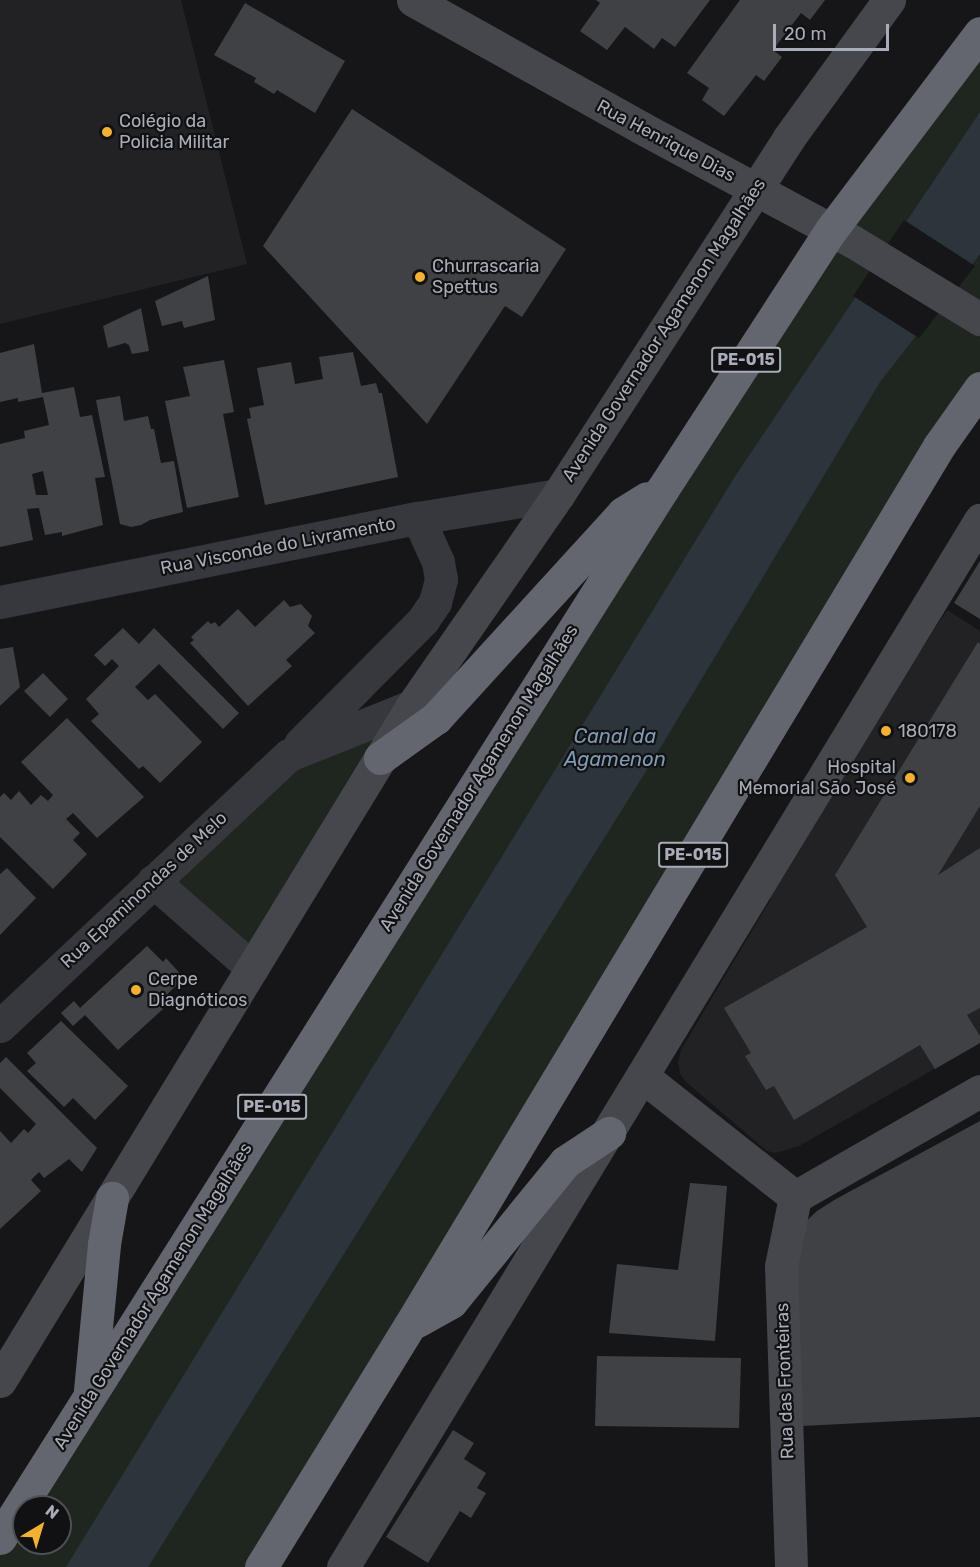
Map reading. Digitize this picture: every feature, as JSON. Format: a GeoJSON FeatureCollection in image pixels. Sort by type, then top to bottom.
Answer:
{"type":"FeatureCollection","features":[{"type":"Feature","properties":{"kind":"highway","name":"Avenida Governador Agamenon Magalhães"},"geometry":{"type":"LineString","coordinates":[[0,1538],[662,490],[980,33]]}},
{"type":"Feature","properties":{"kind":"highway","name":"PE-015"},"geometry":{"type":"LineString","coordinates":[[261,1567],[410,1325],[939,446],[980,388]]}},
{"type":"Feature","properties":{"kind":"highway"},"geometry":{"type":"LineString","coordinates":[[380,758],[436,718],[623,513],[662,490]]}},
{"type":"Feature","properties":{"kind":"highway"},"geometry":{"type":"LineString","coordinates":[[410,1325],[451,1302],[565,1162],[609,1133]]}},
{"type":"Feature","properties":{"kind":"highway"},"geometry":{"type":"LineString","coordinates":[[90,1396],[104,1244],[112,1198]]}},
{"type":"Feature","properties":{"kind":"main road","name":"Rua Henrique Dias"},"geometry":{"type":"LineString","coordinates":[[413,0],[841,235],[971,314]]}},
{"type":"Feature","properties":{"kind":"main road","name":"Avenida Governador Agamenon Magalhães"},"geometry":{"type":"LineString","coordinates":[[0,1381],[412,706],[558,495],[755,189],[889,0]]}},
{"type":"Feature","properties":{"kind":"main road"},"geometry":{"type":"LineString","coordinates":[[343,1567],[980,520]]}},
{"type":"Feature","properties":{"kind":"main road"},"geometry":{"type":"LineString","coordinates":[[642,1076],[795,1197],[980,1091]]}},
{"type":"Feature","properties":{"kind":"main road","name":"Rua das Fronteiras"},"geometry":{"type":"LineString","coordinates":[[791,1567],[781,1266],[795,1197]]}},
{"type":"Feature","properties":{"kind":"street","name":"Rua Visconde do Livramento"},"geometry":{"type":"LineString","coordinates":[[0,602],[418,518],[558,495]]}},
{"type":"Feature","properties":{"kind":"street","name":"Rua Epaminondas de Melo"},"geometry":{"type":"LineString","coordinates":[[0,1026],[289,755],[423,620],[435,602],[441,579],[438,562],[418,518]]}},
{"type":"Feature","properties":{"kind":"street","name":"Rua Epaminondas de Melo"},"geometry":{"type":"LineString","coordinates":[[289,755],[412,706]]}},
{"type":"Feature","properties":{"kind":"street"},"geometry":{"type":"LineString","coordinates":[[153,881],[252,968]]}},
{"type":"Feature","properties":{"kind":"shaded area","name":"Colégio da Policia Militar"},"geometry":{"type":"Polygon","coordinates":[[[0,0],[181,0],[247,264],[0,324],[0,0]]]}},
{"type":"Feature","properties":{"kind":"shaded area"},"geometry":{"type":"Polygon","coordinates":[[[980,33],[980,388],[261,1567],[0,1567],[0,1538],[12,1519],[12,1555],[72,1555],[72,1495],[27,1495],[662,490],[980,33]]]}},
{"type":"Feature","properties":{"kind":"shaded area","name":"Hospital Memorial São José"},"geometry":{"type":"Polygon","coordinates":[[[947,610],[980,631],[980,1043],[799,1146],[776,1153],[767,1151],[686,1082],[680,1074],[678,1062],[682,1048],[771,899],[766,892],[947,610]]]}},
{"type":"Feature","properties":{"kind":"shaded area"},"geometry":{"type":"Polygon","coordinates":[[[412,706],[252,968],[153,881],[289,755],[412,706]]]}},
{"type":"Feature","properties":{"kind":"water","name":"Canal da Agamenon"},"geometry":{"type":"Polygon","coordinates":[[[980,112],[980,254],[880,382],[653,760],[148,1567],[66,1567],[734,478],[980,112]]]}},
{"type":"Feature","properties":{"kind":"pier"},"geometry":{"type":"Polygon","coordinates":[[[904,220],[975,266],[919,338],[853,296],[904,220]]]}},
{"type":"Feature","properties":{"kind":"building"},"geometry":{"type":"Polygon","coordinates":[[[596,0],[710,0],[675,47],[662,38],[654,49],[625,27],[607,50],[580,31],[600,3],[596,0]]]}},
{"type":"Feature","properties":{"kind":"building"},"geometry":{"type":"Polygon","coordinates":[[[740,0],[825,0],[810,20],[801,13],[773,50],[782,57],[764,81],[756,75],[724,116],[702,100],[709,88],[687,73],[740,0]]]}},
{"type":"Feature","properties":{"kind":"building"},"geometry":{"type":"Polygon","coordinates":[[[245,3],[345,61],[315,113],[277,90],[274,94],[254,82],[256,78],[214,55],[245,3]]]}},
{"type":"Feature","properties":{"kind":"building","name":"Churrascaria Spettus"},"geometry":{"type":"Polygon","coordinates":[[[352,109],[566,249],[522,317],[505,306],[427,424],[263,246],[352,109]]]}},
{"type":"Feature","properties":{"kind":"building"},"geometry":{"type":"Polygon","coordinates":[[[208,276],[215,320],[184,328],[182,321],[162,326],[155,301],[208,276]]]}},
{"type":"Feature","properties":{"kind":"building"},"geometry":{"type":"Polygon","coordinates":[[[141,308],[149,351],[132,354],[129,345],[125,343],[108,348],[103,326],[141,308]]]}},
{"type":"Feature","properties":{"kind":"building"},"geometry":{"type":"Polygon","coordinates":[[[34,344],[42,393],[74,387],[80,417],[92,415],[105,477],[95,478],[103,525],[62,536],[62,532],[45,535],[39,508],[27,509],[33,540],[0,547],[0,444],[25,438],[24,431],[49,425],[43,397],[18,402],[18,398],[0,402],[0,353],[34,344]],[[43,471],[32,474],[36,495],[48,495],[43,471]]]}},
{"type":"Feature","properties":{"kind":"building"},"geometry":{"type":"Polygon","coordinates":[[[353,352],[361,386],[376,383],[379,393],[382,393],[398,477],[265,505],[247,419],[251,418],[249,408],[264,405],[257,368],[291,362],[295,384],[323,379],[319,357],[353,352]]]}},
{"type":"Feature","properties":{"kind":"building"},"geometry":{"type":"Polygon","coordinates":[[[224,360],[234,412],[223,414],[239,497],[187,508],[165,401],[190,396],[183,367],[224,360]]]}},
{"type":"Feature","properties":{"kind":"building"},"geometry":{"type":"Polygon","coordinates":[[[120,396],[124,421],[148,416],[151,429],[154,429],[161,463],[174,461],[183,512],[131,527],[120,524],[96,400],[120,396]]]}},
{"type":"Feature","properties":{"kind":"building"},"geometry":{"type":"Polygon","coordinates":[[[980,561],[980,619],[954,603],[980,561]]]}},
{"type":"Feature","properties":{"kind":"building"},"geometry":{"type":"Polygon","coordinates":[[[284,600],[290,607],[301,604],[312,616],[308,626],[315,633],[286,660],[292,666],[248,706],[190,643],[194,640],[191,637],[208,621],[211,624],[215,622],[219,627],[238,609],[255,627],[284,600]]]}},
{"type":"Feature","properties":{"kind":"building"},"geometry":{"type":"Polygon","coordinates":[[[123,628],[139,644],[154,628],[239,713],[223,729],[159,664],[135,687],[148,700],[155,694],[202,742],[160,783],[143,766],[139,769],[91,721],[99,714],[86,699],[119,666],[112,659],[105,666],[94,655],[123,628]]]}},
{"type":"Feature","properties":{"kind":"building"},"geometry":{"type":"Polygon","coordinates":[[[978,642],[980,644],[980,806],[938,875],[980,848],[980,1008],[967,1015],[980,1036],[980,1043],[935,1069],[920,1045],[794,1120],[774,1086],[766,1090],[745,1056],[751,1053],[724,1008],[867,927],[835,875],[978,642]]]}},
{"type":"Feature","properties":{"kind":"building"},"geometry":{"type":"Polygon","coordinates":[[[13,647],[20,687],[0,706],[0,649],[13,647]]]}},
{"type":"Feature","properties":{"kind":"building"},"geometry":{"type":"Polygon","coordinates":[[[43,673],[68,699],[50,717],[24,691],[43,673]]]}},
{"type":"Feature","properties":{"kind":"building"},"geometry":{"type":"Polygon","coordinates":[[[67,718],[144,797],[97,838],[73,813],[66,819],[80,833],[73,840],[87,854],[53,889],[0,837],[0,797],[4,793],[11,800],[19,791],[31,805],[41,795],[48,801],[53,795],[21,762],[67,718]]]}},
{"type":"Feature","properties":{"kind":"building"},"geometry":{"type":"Polygon","coordinates":[[[7,868],[36,898],[0,935],[0,874],[7,868]]]}},
{"type":"Feature","properties":{"kind":"building","name":"Cerpe Diagnóticos"},"geometry":{"type":"Polygon","coordinates":[[[147,946],[163,962],[166,958],[184,978],[158,1003],[163,1009],[118,1050],[85,1015],[73,1026],[61,1013],[74,1001],[80,1008],[147,946]]]}},
{"type":"Feature","properties":{"kind":"building"},"geometry":{"type":"Polygon","coordinates":[[[61,1021],[128,1086],[95,1120],[73,1098],[64,1107],[27,1071],[36,1063],[27,1053],[61,1021]]]}},
{"type":"Feature","properties":{"kind":"building"},"geometry":{"type":"Polygon","coordinates":[[[6,1057],[97,1148],[82,1172],[69,1159],[44,1178],[39,1172],[31,1180],[41,1191],[0,1229],[0,1131],[11,1143],[24,1129],[28,1133],[36,1124],[0,1088],[0,1063],[6,1057]]]}},
{"type":"Feature","properties":{"kind":"building"},"geometry":{"type":"Polygon","coordinates":[[[980,1121],[980,1417],[802,1426],[795,1241],[801,1226],[817,1211],[836,1199],[980,1121]]]}},
{"type":"Feature","properties":{"kind":"building"},"geometry":{"type":"Polygon","coordinates":[[[690,1183],[727,1186],[715,1341],[609,1333],[617,1264],[678,1270],[690,1183]]]}},
{"type":"Feature","properties":{"kind":"building"},"geometry":{"type":"Polygon","coordinates":[[[597,1356],[741,1358],[739,1428],[595,1426],[597,1356]]]}},
{"type":"Feature","properties":{"kind":"building"},"geometry":{"type":"Polygon","coordinates":[[[453,1430],[474,1443],[464,1459],[486,1473],[477,1488],[486,1493],[471,1518],[460,1511],[428,1563],[386,1537],[453,1430]]]}},
{"type":"Feature","properties":{"kind":"place","name":"Colégio da Policia Militar"},"geometry":{"type":"Point","coordinates":[107,132]}},
{"type":"Feature","properties":{"kind":"place","name":"Churrascaria Spettus"},"geometry":{"type":"Point","coordinates":[420,277]}},
{"type":"Feature","properties":{"kind":"place","name":"180178"},"geometry":{"type":"Point","coordinates":[886,731]}},
{"type":"Feature","properties":{"kind":"place","name":"Hospital Memorial São José"},"geometry":{"type":"Point","coordinates":[910,778]}},
{"type":"Feature","properties":{"kind":"place","name":"Cerpe Diagnóticos"},"geometry":{"type":"Point","coordinates":[136,990]}}]}
